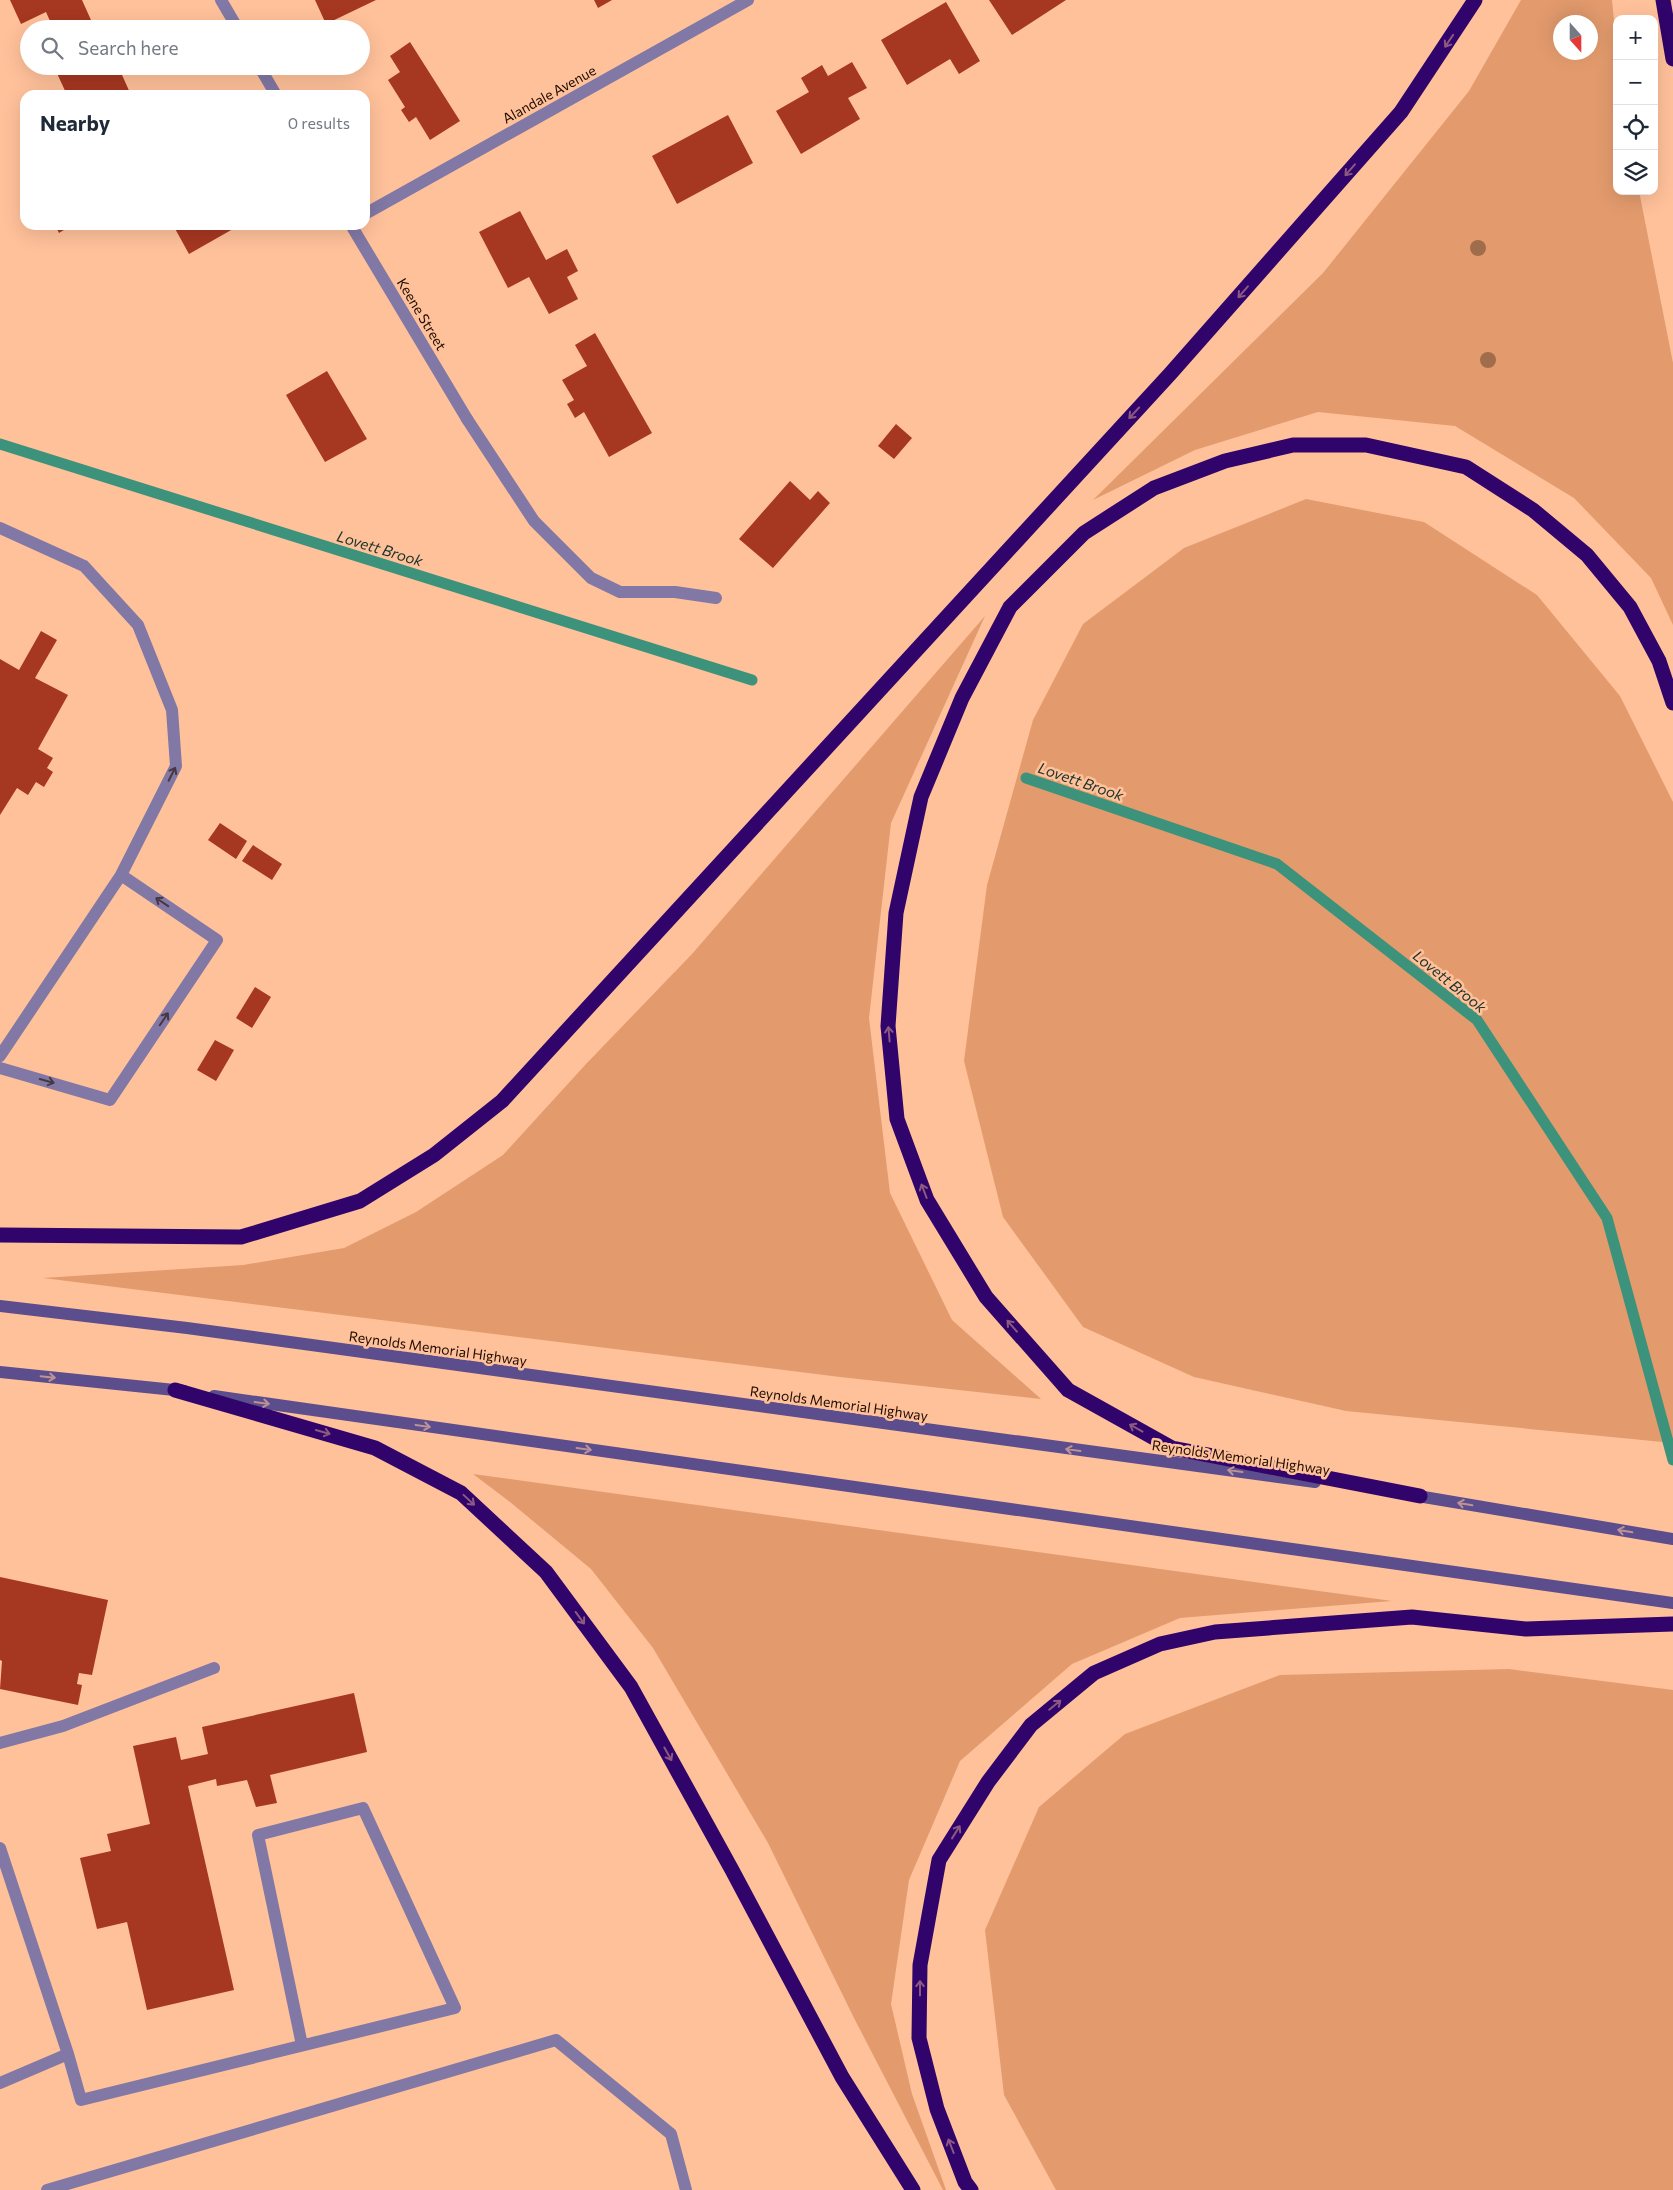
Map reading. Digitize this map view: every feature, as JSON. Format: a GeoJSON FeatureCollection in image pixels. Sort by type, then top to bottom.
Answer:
{"type":"FeatureCollection","features":[{"type":"Feature","properties":{"kind":"highway"},"geometry":{"type":"LineString","coordinates":[[0,1235],[241,1237],[360,1201],[434,1155],[502,1101],[565,1030],[1170,374],[1401,112],[1475,0]]}},
{"type":"Feature","properties":{"kind":"highway"},"geometry":{"type":"LineString","coordinates":[[1663,0],[1673,59]]}},
{"type":"Feature","properties":{"kind":"highway"},"geometry":{"type":"LineString","coordinates":[[1420,1496],[1172,1448],[1068,1390],[986,1297],[927,1200],[897,1119],[888,1026],[896,912],[921,797],[962,698],[1010,607],[1084,533],[1154,488],[1225,461],[1293,445],[1366,445],[1466,467],[1533,510],[1587,555],[1630,608],[1659,661],[1673,703]]}},
{"type":"Feature","properties":{"kind":"highway"},"geometry":{"type":"LineString","coordinates":[[175,1390],[375,1448],[461,1493],[546,1572],[631,1687],[732,1870],[842,2077],[913,2190]]}},
{"type":"Feature","properties":{"kind":"highway"},"geometry":{"type":"LineString","coordinates":[[971,2190],[965,2182],[938,2109],[919,2038],[920,1965],[939,1860],[988,1782],[1031,1725],[1094,1673],[1160,1644],[1216,1632],[1412,1617],[1526,1629],[1673,1624]]}},
{"type":"Feature","properties":{"kind":"main road","name":"Reynolds Memorial Highway"},"geometry":{"type":"LineString","coordinates":[[0,1306],[187,1328],[546,1379],[1420,1496],[1673,1539]]}},
{"type":"Feature","properties":{"kind":"main road"},"geometry":{"type":"LineString","coordinates":[[0,1372],[175,1390],[1673,1603]]}},
{"type":"Feature","properties":{"kind":"street"},"geometry":{"type":"LineString","coordinates":[[221,0],[233,20]]}},
{"type":"Feature","properties":{"kind":"street","name":"Alandale Avenue"},"geometry":{"type":"LineString","coordinates":[[370,211],[748,0]]}},
{"type":"Feature","properties":{"kind":"street"},"geometry":{"type":"LineString","coordinates":[[264,75],[273,90]]}},
{"type":"Feature","properties":{"kind":"street","name":"Keene Street"},"geometry":{"type":"LineString","coordinates":[[354,230],[467,419],[534,521],[591,578],[620,592],[675,592],[716,598]]}},
{"type":"Feature","properties":{"kind":"street"},"geometry":{"type":"LineString","coordinates":[[0,528],[84,566],[138,626],[172,710],[176,766],[121,875],[0,1056]]}},
{"type":"Feature","properties":{"kind":"street"},"geometry":{"type":"LineString","coordinates":[[0,1068],[110,1100],[217,940],[121,875]]}},
{"type":"Feature","properties":{"kind":"street"},"geometry":{"type":"LineString","coordinates":[[0,1743],[63,1726],[214,1668]]}},
{"type":"Feature","properties":{"kind":"street"},"geometry":{"type":"LineString","coordinates":[[0,1848],[68,2054],[81,2100],[455,2008],[364,1808],[258,1834],[302,2045]]}},
{"type":"Feature","properties":{"kind":"street"},"geometry":{"type":"LineString","coordinates":[[47,2190],[556,2040],[671,2134],[686,2190]]}},
{"type":"Feature","properties":{"kind":"street"},"geometry":{"type":"LineString","coordinates":[[0,2083],[68,2054]]}},
{"type":"Feature","properties":{"kind":"shaded area"},"geometry":{"type":"Polygon","coordinates":[[[1521,0],[1612,0],[1613,195],[1640,195],[1673,363],[1673,625],[1651,578],[1574,498],[1455,426],[1318,412],[1195,450],[1093,500],[1323,273],[1469,91],[1521,0]]]}},
{"type":"Feature","properties":{"kind":"shaded area"},"geometry":{"type":"Polygon","coordinates":[[[1306,499],[1424,522],[1537,595],[1620,696],[1673,802],[1673,1443],[1346,1411],[1194,1377],[1083,1327],[1003,1217],[964,1061],[987,885],[1033,720],[1083,624],[1184,548],[1306,499]]]}},
{"type":"Feature","properties":{"kind":"shaded area"},"geometry":{"type":"Polygon","coordinates":[[[985,616],[891,823],[869,1018],[890,1193],[952,1320],[1041,1399],[840,1377],[43,1278],[243,1265],[344,1248],[416,1212],[503,1155],[586,1064],[692,954],[985,616]]]}},
{"type":"Feature","properties":{"kind":"shaded area"},"geometry":{"type":"Polygon","coordinates":[[[473,1474],[1392,1601],[1180,1618],[1072,1664],[960,1761],[909,1880],[891,2004],[912,2094],[946,2190],[943,2190],[854,2018],[768,1843],[653,1648],[591,1569],[473,1474]]]}},
{"type":"Feature","properties":{"kind":"shaded area"},"geometry":{"type":"Polygon","coordinates":[[[1509,1669],[1673,1690],[1673,2190],[1056,2190],[1004,2095],[985,1930],[1039,1807],[1125,1734],[1280,1675],[1509,1669]]]}},
{"type":"Feature","properties":{"kind":"building"},"geometry":{"type":"Polygon","coordinates":[[[10,0],[82,0],[91,20],[50,20],[46,12],[29,20],[20,20],[20,22],[10,0]]]}},
{"type":"Feature","properties":{"kind":"building"},"geometry":{"type":"Polygon","coordinates":[[[315,0],[376,0],[334,20],[324,20],[315,0]]]}},
{"type":"Feature","properties":{"kind":"building"},"geometry":{"type":"Polygon","coordinates":[[[594,0],[612,0],[598,8],[594,0]]]}},
{"type":"Feature","properties":{"kind":"building"},"geometry":{"type":"Polygon","coordinates":[[[989,0],[1066,0],[1012,35],[989,0]]]}},
{"type":"Feature","properties":{"kind":"building"},"geometry":{"type":"Polygon","coordinates":[[[946,2],[980,61],[959,74],[950,59],[907,85],[881,40],[946,2]]]}},
{"type":"Feature","properties":{"kind":"building"},"geometry":{"type":"Polygon","coordinates":[[[410,42],[460,121],[430,140],[416,117],[409,122],[401,110],[405,107],[388,80],[400,72],[390,56],[410,42]]]}},
{"type":"Feature","properties":{"kind":"building"},"geometry":{"type":"Polygon","coordinates":[[[852,62],[867,88],[848,98],[860,119],[801,154],[776,111],[809,92],[801,78],[822,65],[828,76],[852,62]]]}},
{"type":"Feature","properties":{"kind":"building"},"geometry":{"type":"Polygon","coordinates":[[[58,75],[122,75],[129,90],[65,90],[58,75]]]}},
{"type":"Feature","properties":{"kind":"building"},"geometry":{"type":"Polygon","coordinates":[[[728,115],[753,163],[677,204],[652,156],[728,115]]]}},
{"type":"Feature","properties":{"kind":"building"},"geometry":{"type":"Polygon","coordinates":[[[520,211],[546,260],[567,249],[578,271],[567,277],[578,299],[549,314],[529,277],[508,288],[479,232],[520,211]]]}},
{"type":"Feature","properties":{"kind":"building"},"geometry":{"type":"Polygon","coordinates":[[[176,230],[231,230],[189,254],[176,230]]]}},
{"type":"Feature","properties":{"kind":"building"},"geometry":{"type":"Polygon","coordinates":[[[595,333],[652,433],[609,457],[584,412],[575,418],[567,404],[574,400],[562,380],[587,366],[575,345],[595,333]]]}},
{"type":"Feature","properties":{"kind":"building"},"geometry":{"type":"Polygon","coordinates":[[[327,371],[367,439],[325,462],[286,395],[327,371]]]}},
{"type":"Feature","properties":{"kind":"building"},"geometry":{"type":"Polygon","coordinates":[[[896,424],[912,438],[894,459],[878,446],[896,424]]]}},
{"type":"Feature","properties":{"kind":"building"},"geometry":{"type":"Polygon","coordinates":[[[790,481],[810,500],[818,491],[830,503],[773,568],[739,539],[790,481]]]}},
{"type":"Feature","properties":{"kind":"building"},"geometry":{"type":"Polygon","coordinates":[[[41,631],[57,640],[35,678],[68,695],[38,749],[53,758],[47,768],[53,772],[44,787],[36,782],[28,795],[17,788],[0,815],[0,659],[19,670],[41,631]]]}},
{"type":"Feature","properties":{"kind":"building"},"geometry":{"type":"Polygon","coordinates":[[[220,823],[247,841],[236,859],[208,840],[220,823]]]}},
{"type":"Feature","properties":{"kind":"building"},"geometry":{"type":"Polygon","coordinates":[[[253,845],[282,864],[272,880],[242,861],[253,845]]]}},
{"type":"Feature","properties":{"kind":"building"},"geometry":{"type":"Polygon","coordinates":[[[255,987],[271,997],[252,1028],[236,1018],[255,987]]]}},
{"type":"Feature","properties":{"kind":"building"},"geometry":{"type":"Polygon","coordinates":[[[215,1040],[234,1050],[216,1081],[197,1070],[215,1040]]]}},
{"type":"Feature","properties":{"kind":"building"},"geometry":{"type":"Polygon","coordinates":[[[0,1577],[108,1600],[92,1675],[79,1673],[77,1684],[82,1685],[78,1705],[0,1689],[2,1661],[0,1660],[0,1577]]]}},
{"type":"Feature","properties":{"kind":"building"},"geometry":{"type":"Polygon","coordinates":[[[354,1693],[367,1752],[270,1775],[277,1803],[256,1807],[247,1780],[217,1786],[216,1779],[188,1786],[234,1990],[147,2010],[127,1922],[97,1929],[80,1858],[111,1851],[107,1834],[150,1824],[133,1746],[176,1737],[181,1760],[208,1754],[202,1727],[354,1693]]]}},
{"type":"Feature","properties":{"kind":"waterway","name":"Lovett Brook"},"geometry":{"type":"LineString","coordinates":[[0,444],[752,680]]}},
{"type":"Feature","properties":{"kind":"waterway","name":"Lovett Brook"},"geometry":{"type":"LineString","coordinates":[[1026,778],[1277,864],[1477,1020],[1607,1218],[1673,1460]]}}]}
